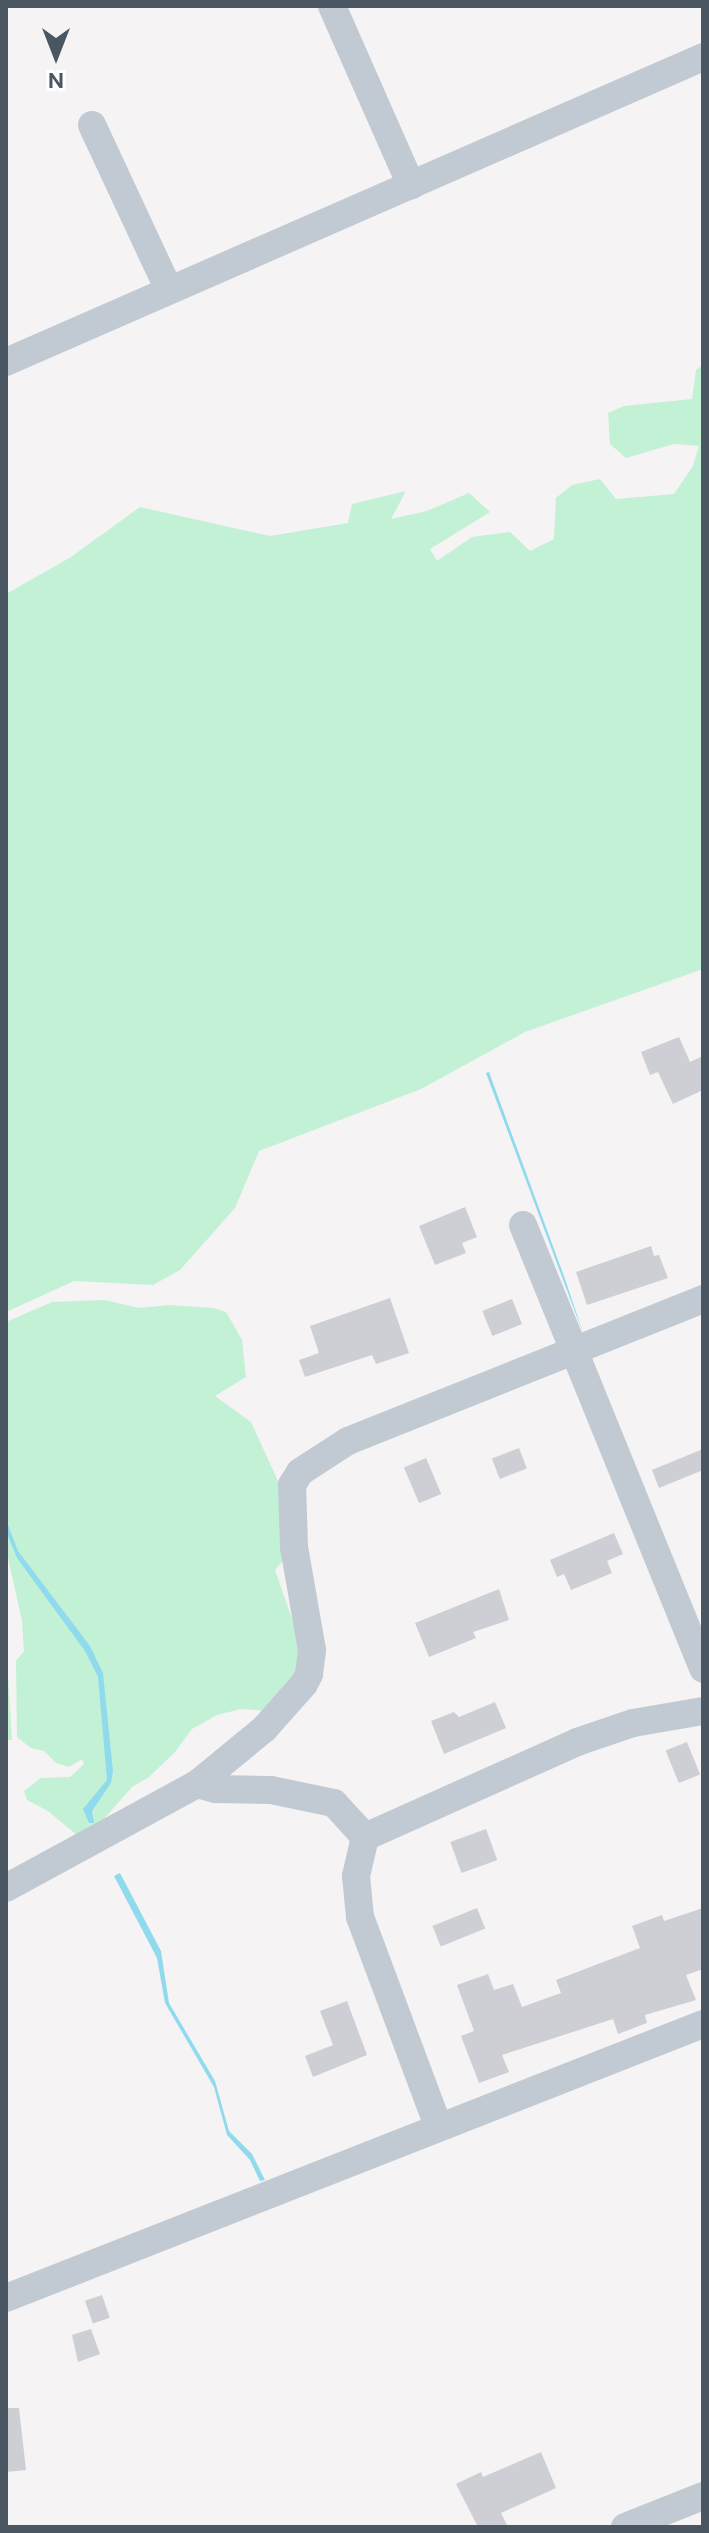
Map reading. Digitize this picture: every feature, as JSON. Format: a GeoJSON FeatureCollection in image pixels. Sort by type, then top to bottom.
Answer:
{"type":"FeatureCollection","features":[{"type":"Feature","properties":{"kind":"street"},"geometry":{"type":"LineString","coordinates":[[332,6],[411,185]]}},
{"type":"Feature","properties":{"kind":"street"},"geometry":{"type":"LineString","coordinates":[[6,362],[703,57]]}},
{"type":"Feature","properties":{"kind":"street"},"geometry":{"type":"LineString","coordinates":[[92,125],[169,290]]}},
{"type":"Feature","properties":{"kind":"street"},"geometry":{"type":"LineString","coordinates":[[523,1225],[703,1669]]}},
{"type":"Feature","properties":{"kind":"street"},"geometry":{"type":"LineString","coordinates":[[6,1888],[197,1784],[264,1729],[309,1674],[312,1650],[294,1547],[292,1485],[300,1472],[348,1441],[703,1299]]}},
{"type":"Feature","properties":{"kind":"street"},"geometry":{"type":"LineString","coordinates":[[365,1837],[577,1742],[633,1723],[703,1711]]}},
{"type":"Feature","properties":{"kind":"street"},"geometry":{"type":"LineString","coordinates":[[197,1784],[311,1796],[334,1803],[365,1837]]}},
{"type":"Feature","properties":{"kind":"street"},"geometry":{"type":"LineString","coordinates":[[365,1837],[356,1876],[360,1917],[439,2128]]}},
{"type":"Feature","properties":{"kind":"street"},"geometry":{"type":"LineString","coordinates":[[6,2298],[703,2024]]}},
{"type":"Feature","properties":{"kind":"street"},"geometry":{"type":"LineString","coordinates":[[625,2527],[703,2496]]}},
{"type":"Feature","properties":{"kind":"green space"},"geometry":{"type":"Polygon","coordinates":[[[703,365],[703,969],[525,1032],[421,1089],[259,1151],[235,1208],[180,1270],[153,1285],[74,1281],[6,1312],[6,594],[71,557],[140,507],[270,536],[348,523],[352,504],[406,491],[391,519],[427,511],[469,493],[490,512],[430,549],[437,561],[472,537],[510,532],[530,551],[554,539],[556,498],[572,485],[600,479],[616,499],[674,494],[693,466],[699,446],[674,444],[626,458],[610,444],[608,413],[624,406],[692,399],[696,370],[703,365]]]}},
{"type":"Feature","properties":{"kind":"green space"},"geometry":{"type":"Polygon","coordinates":[[[105,1300],[139,1308],[169,1305],[214,1308],[226,1312],[242,1340],[246,1377],[215,1396],[251,1422],[278,1481],[291,1552],[275,1570],[307,1662],[268,1711],[241,1709],[217,1715],[192,1729],[175,1752],[149,1777],[132,1787],[104,1819],[78,1836],[48,1811],[27,1800],[24,1791],[41,1778],[70,1777],[84,1764],[82,1759],[69,1767],[56,1763],[44,1751],[31,1748],[17,1737],[16,1661],[24,1651],[22,1621],[6,1549],[6,1322],[52,1302],[105,1300]]]}},
{"type":"Feature","properties":{"kind":"green space"},"geometry":{"type":"Polygon","coordinates":[[[6,1642],[12,1740],[6,1740],[6,1642]]]}},
{"type":"Feature","properties":{"kind":"water"},"geometry":{"type":"Polygon","coordinates":[[[489,1072],[565,1279],[584,1336],[486,1073],[489,1072]]]}},
{"type":"Feature","properties":{"kind":"water"},"geometry":{"type":"Polygon","coordinates":[[[6,1520],[18,1551],[90,1646],[103,1673],[113,1771],[111,1783],[92,1811],[94,1823],[89,1823],[83,1809],[107,1780],[98,1677],[85,1651],[17,1558],[6,1531],[6,1520]]]}},
{"type":"Feature","properties":{"kind":"water"},"geometry":{"type":"Polygon","coordinates":[[[120,1873],[161,1951],[169,2003],[215,2081],[229,2131],[252,2154],[265,2180],[260,2181],[250,2160],[227,2135],[214,2087],[165,2003],[157,1958],[114,1876],[120,1873]]]}},
{"type":"Feature","properties":{"kind":"building"},"geometry":{"type":"Polygon","coordinates":[[[679,1037],[690,1062],[703,1056],[703,1090],[673,1104],[658,1072],[650,1075],[641,1052],[679,1037]]]}},
{"type":"Feature","properties":{"kind":"building"},"geometry":{"type":"Polygon","coordinates":[[[465,1207],[477,1237],[462,1243],[466,1253],[435,1265],[419,1226],[465,1207]]]}},
{"type":"Feature","properties":{"kind":"building"},"geometry":{"type":"Polygon","coordinates":[[[651,1246],[654,1256],[659,1255],[668,1278],[587,1305],[576,1272],[651,1246]]]}},
{"type":"Feature","properties":{"kind":"building"},"geometry":{"type":"Polygon","coordinates":[[[390,1298],[409,1353],[376,1364],[372,1355],[305,1377],[299,1360],[319,1353],[310,1326],[390,1298]]]}},
{"type":"Feature","properties":{"kind":"building"},"geometry":{"type":"Polygon","coordinates":[[[512,1299],[522,1324],[492,1336],[482,1311],[512,1299]]]}},
{"type":"Feature","properties":{"kind":"building"},"geometry":{"type":"Polygon","coordinates":[[[519,1448],[527,1469],[500,1479],[492,1458],[519,1448]]]}},
{"type":"Feature","properties":{"kind":"building"},"geometry":{"type":"Polygon","coordinates":[[[703,1449],[703,1470],[659,1488],[652,1470],[703,1449]]]}},
{"type":"Feature","properties":{"kind":"building"},"geometry":{"type":"Polygon","coordinates":[[[426,1458],[441,1494],[419,1503],[404,1467],[426,1458]]]}},
{"type":"Feature","properties":{"kind":"building"},"geometry":{"type":"Polygon","coordinates":[[[614,1533],[623,1554],[607,1561],[612,1573],[571,1590],[564,1574],[557,1577],[550,1560],[614,1533]]]}},
{"type":"Feature","properties":{"kind":"building"},"geometry":{"type":"Polygon","coordinates":[[[499,1589],[509,1620],[473,1632],[476,1638],[429,1657],[415,1623],[499,1589]]]}},
{"type":"Feature","properties":{"kind":"building"},"geometry":{"type":"Polygon","coordinates":[[[495,1702],[506,1728],[444,1754],[431,1721],[454,1712],[459,1717],[495,1702]]]}},
{"type":"Feature","properties":{"kind":"building"},"geometry":{"type":"Polygon","coordinates":[[[687,1742],[700,1774],[679,1783],[666,1751],[687,1742]]]}},
{"type":"Feature","properties":{"kind":"building"},"geometry":{"type":"Polygon","coordinates":[[[486,1829],[497,1860],[462,1873],[450,1842],[486,1829]]]}},
{"type":"Feature","properties":{"kind":"building"},"geometry":{"type":"Polygon","coordinates":[[[477,1908],[485,1928],[441,1946],[432,1926],[477,1908]]]}},
{"type":"Feature","properties":{"kind":"building"},"geometry":{"type":"Polygon","coordinates":[[[703,1908],[703,1969],[686,1975],[696,2000],[645,2015],[647,2023],[618,2034],[613,2019],[502,2055],[509,2072],[479,2083],[461,2036],[474,2031],[457,1985],[488,1974],[494,1990],[513,1984],[522,2007],[561,1993],[556,1980],[640,1948],[632,1926],[662,1915],[664,1921],[703,1908]]]}},
{"type":"Feature","properties":{"kind":"building"},"geometry":{"type":"Polygon","coordinates":[[[347,2001],[367,2055],[313,2077],[305,2056],[333,2045],[320,2011],[347,2001]]]}},
{"type":"Feature","properties":{"kind":"building"},"geometry":{"type":"Polygon","coordinates":[[[102,2295],[110,2318],[93,2324],[85,2301],[102,2295]]]}},
{"type":"Feature","properties":{"kind":"building"},"geometry":{"type":"Polygon","coordinates":[[[91,2329],[100,2354],[78,2362],[72,2335],[91,2329]]]}},
{"type":"Feature","properties":{"kind":"building"},"geometry":{"type":"Polygon","coordinates":[[[6,2408],[19,2408],[26,2470],[6,2472],[6,2408]]]}},
{"type":"Feature","properties":{"kind":"building"},"geometry":{"type":"Polygon","coordinates":[[[541,2452],[556,2488],[501,2513],[508,2527],[478,2527],[456,2484],[481,2472],[483,2477],[541,2452]]]}}]}
